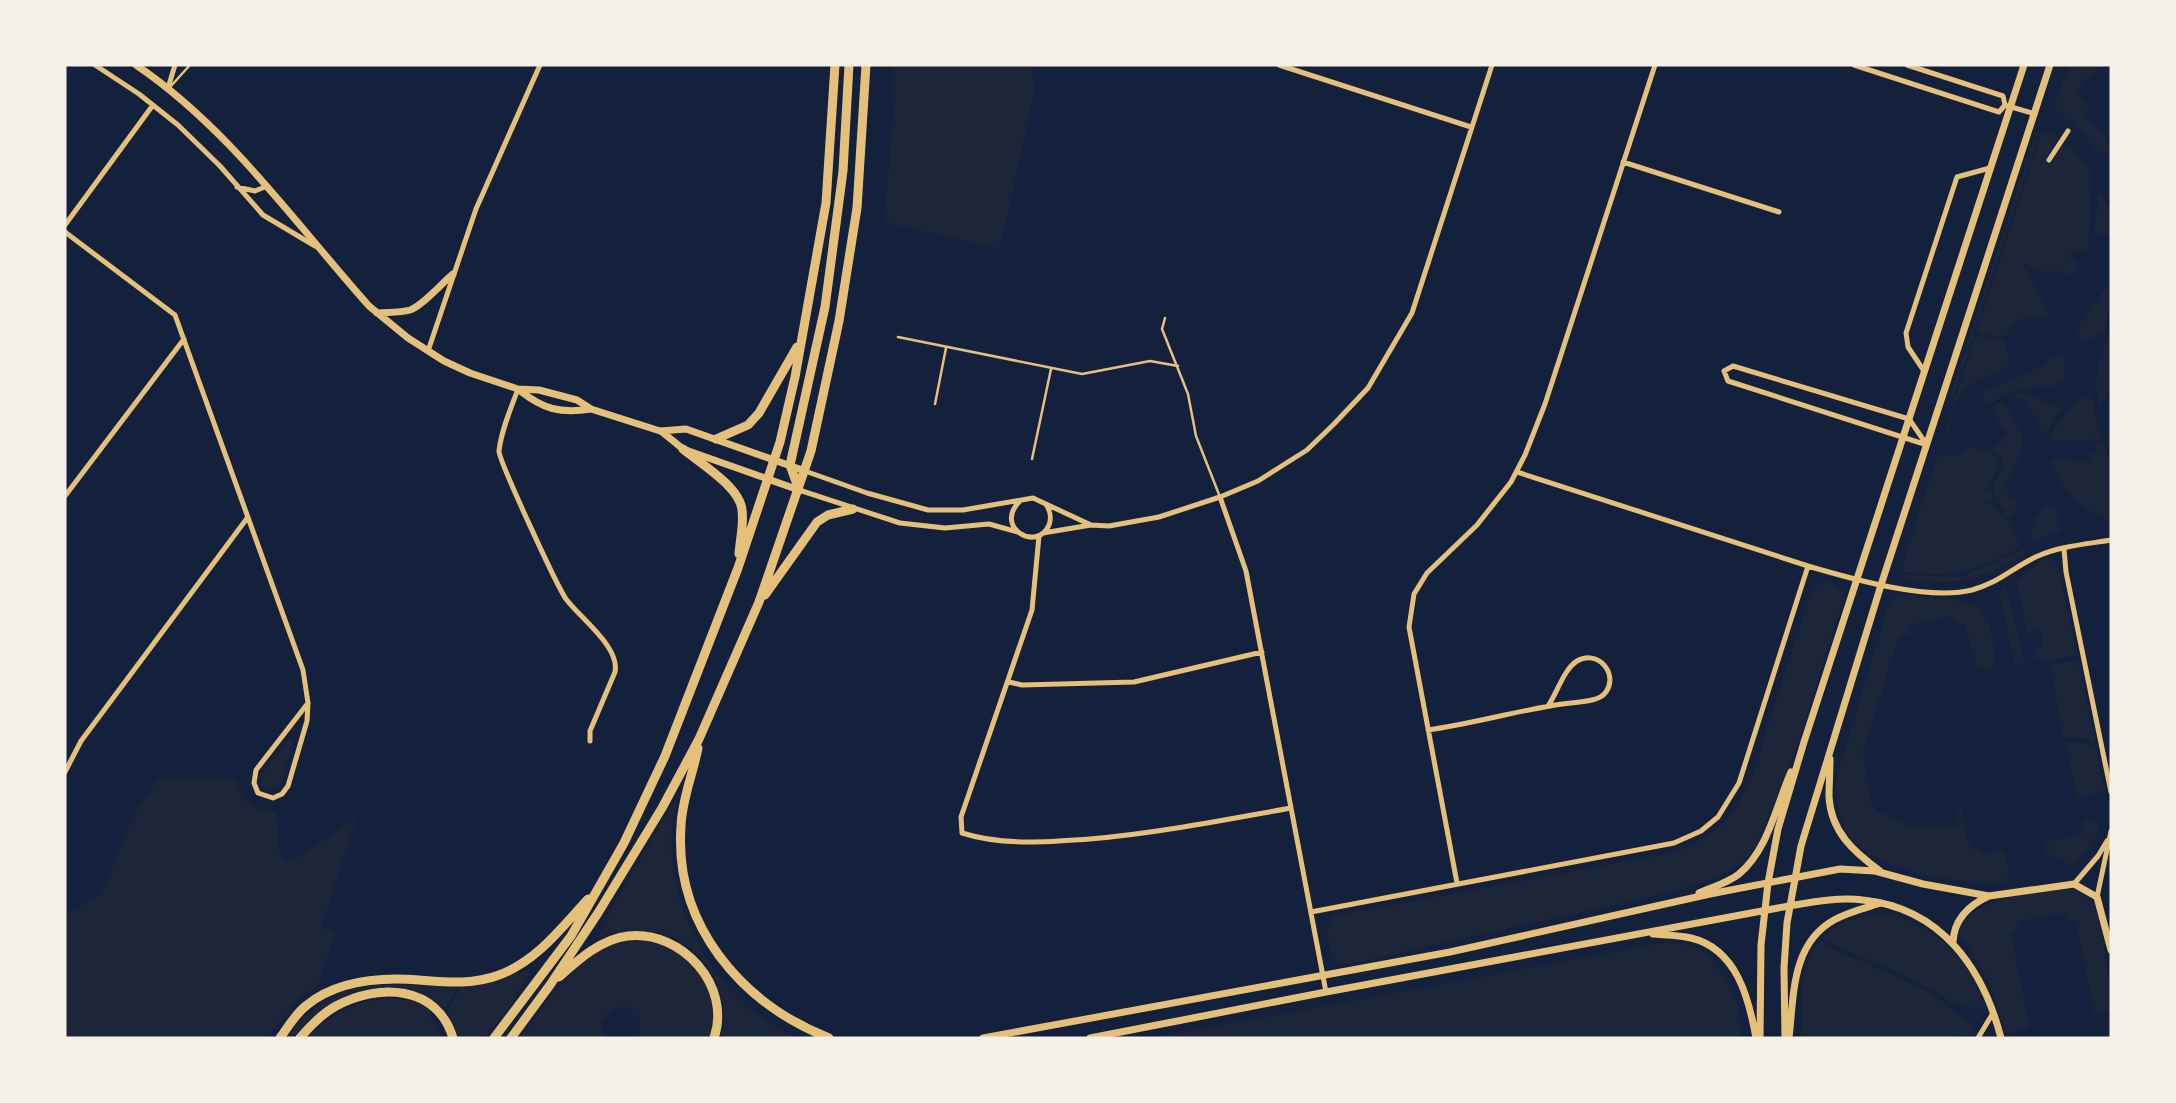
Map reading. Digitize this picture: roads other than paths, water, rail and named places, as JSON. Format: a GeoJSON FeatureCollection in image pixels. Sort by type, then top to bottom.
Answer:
{"type":"FeatureCollection","features":[{"type":"Feature","properties":{"kind":"highway"},"geometry":{"type":"LineString","coordinates":[[494,1038],[571,936],[642,807],[665,756],[738,568],[774,459],[795,377],[826,203],[835,65]]}},
{"type":"Feature","properties":{"kind":"highway"},"geometry":{"type":"LineString","coordinates":[[799,490],[790,465],[825,307],[843,171],[849,65]]}},
{"type":"Feature","properties":{"kind":"highway"},"geometry":{"type":"LineString","coordinates":[[510,1038],[550,985],[631,861],[699,739],[759,602],[799,490],[814,438],[849,269],[860,175],[866,65]]}},
{"type":"Feature","properties":{"kind":"highway"},"geometry":{"type":"LineString","coordinates":[[716,439],[748,425],[760,413],[794,355],[806,318]]}},
{"type":"Feature","properties":{"kind":"highway"},"geometry":{"type":"LineString","coordinates":[[683,449],[725,483],[739,500],[743,511],[738,568]]}},
{"type":"Feature","properties":{"kind":"highway"},"geometry":{"type":"LineString","coordinates":[[759,602],[817,523],[828,515],[853,509]]}},
{"type":"Feature","properties":{"kind":"highway"},"geometry":{"type":"LineString","coordinates":[[699,739],[682,810],[680,843],[687,889],[701,929],[721,959],[764,1003],[784,1017],[829,1038]]}},
{"type":"Feature","properties":{"kind":"highway"},"geometry":{"type":"LineString","coordinates":[[280,1038],[306,1005],[330,991],[355,982],[399,978],[459,982],[500,975],[544,947],[601,884]]}},
{"type":"Feature","properties":{"kind":"highway"},"geometry":{"type":"LineString","coordinates":[[550,985],[601,945],[619,937],[646,936],[686,953],[707,976],[714,991],[717,1010],[718,1028],[714,1038]]}},
{"type":"Feature","properties":{"kind":"highway"},"geometry":{"type":"LineString","coordinates":[[300,1038],[308,1028],[337,1006],[370,994],[396,992],[410,994],[430,1004],[441,1014],[453,1038]]}},
{"type":"Feature","properties":{"kind":"street"},"geometry":{"type":"LineString","coordinates":[[95,65],[153,105],[200,145],[263,215],[316,246]]}},
{"type":"Feature","properties":{"kind":"street"},"geometry":{"type":"LineString","coordinates":[[136,65],[169,88],[231,146],[377,313],[428,351],[470,373],[518,389],[539,390],[577,400],[590,409],[660,431],[683,449],[853,509],[900,523],[922,526],[945,528],[989,524],[1028,537],[1091,525],[1109,526],[1159,517],[1258,481],[1307,450],[1367,388],[1412,313],[1492,65]]}},
{"type":"Feature","properties":{"kind":"street"},"geometry":{"type":"LineString","coordinates":[[169,88],[175,65]]}},
{"type":"Feature","properties":{"kind":"street"},"geometry":{"type":"LineString","coordinates":[[428,351],[476,209],[540,65]]}},
{"type":"Feature","properties":{"kind":"street"},"geometry":{"type":"LineString","coordinates":[[1279,65],[1471,127]]}},
{"type":"Feature","properties":{"kind":"street"},"geometry":{"type":"LineString","coordinates":[[1457,883],[1409,627],[1414,594],[1427,573],[1477,525],[1517,472],[1545,404],[1655,65]]}},
{"type":"Feature","properties":{"kind":"street"},"geometry":{"type":"LineString","coordinates":[[1854,65],[1999,112],[2008,106]]}},
{"type":"Feature","properties":{"kind":"street"},"geometry":{"type":"LineString","coordinates":[[1908,65],[2003,96],[2008,106],[2035,114]]}},
{"type":"Feature","properties":{"kind":"street"},"geometry":{"type":"LineString","coordinates":[[1758,1038],[1764,911],[1778,829],[2008,106],[2024,65]]}},
{"type":"Feature","properties":{"kind":"street"},"geometry":{"type":"LineString","coordinates":[[1787,1038],[1784,968],[1789,906],[1801,846],[1881,584],[2050,65]]}},
{"type":"Feature","properties":{"kind":"street"},"geometry":{"type":"LineString","coordinates":[[65,225],[153,105]]}},
{"type":"Feature","properties":{"kind":"street"},"geometry":{"type":"LineString","coordinates":[[2049,160],[2067,131]]}},
{"type":"Feature","properties":{"kind":"street"},"geometry":{"type":"LineString","coordinates":[[1623,162],[1779,212]]}},
{"type":"Feature","properties":{"kind":"street"},"geometry":{"type":"LineString","coordinates":[[1924,371],[1905,340],[1910,320],[1957,177],[1990,168]]}},
{"type":"Feature","properties":{"kind":"street"},"geometry":{"type":"LineString","coordinates":[[237,187],[255,191],[267,186]]}},
{"type":"Feature","properties":{"kind":"street"},"geometry":{"type":"LineString","coordinates":[[65,232],[175,315],[303,670],[308,703],[307,720],[288,786],[282,794],[272,798],[258,793],[254,783],[256,770],[308,703]]}},
{"type":"Feature","properties":{"kind":"street"},"geometry":{"type":"LineString","coordinates":[[377,313],[411,310],[423,303],[435,288],[453,274]]}},
{"type":"Feature","properties":{"kind":"street"},"geometry":{"type":"LineString","coordinates":[[65,496],[184,339]]}},
{"type":"Feature","properties":{"kind":"street"},"geometry":{"type":"LineString","coordinates":[[1733,366],[1909,419],[1927,445],[1728,381],[1724,371],[1733,366]]}},
{"type":"Feature","properties":{"kind":"street"},"geometry":{"type":"LineString","coordinates":[[518,389],[535,402],[568,413],[590,409]]}},
{"type":"Feature","properties":{"kind":"street"},"geometry":{"type":"LineString","coordinates":[[518,389],[500,457],[565,597],[612,651],[617,663],[615,674],[590,731],[590,741]]}},
{"type":"Feature","properties":{"kind":"street"},"geometry":{"type":"LineString","coordinates":[[660,431],[685,429],[867,493],[928,510],[963,510],[1032,498],[1091,525]]}},
{"type":"Feature","properties":{"kind":"street"},"geometry":{"type":"LineString","coordinates":[[1517,472],[1808,566],[1857,579],[1926,591],[1968,591],[1991,584],[2038,556],[2111,540]]}},
{"type":"Feature","properties":{"kind":"street"},"geometry":{"type":"LineString","coordinates":[[1220,497],[1246,571],[1326,992]]}},
{"type":"Feature","properties":{"kind":"street"},"geometry":{"type":"LineString","coordinates":[[1018,532],[1011,515],[1021,500]]}},
{"type":"Feature","properties":{"kind":"street"},"geometry":{"type":"LineString","coordinates":[[1044,502],[1051,517],[1041,534],[1032,610],[961,817],[962,832],[980,838],[1009,842],[1064,841],[1172,829],[1291,808]]}},
{"type":"Feature","properties":{"kind":"street"},"geometry":{"type":"LineString","coordinates":[[65,772],[81,741],[248,517]]}},
{"type":"Feature","properties":{"kind":"street"},"geometry":{"type":"LineString","coordinates":[[2064,549],[2066,572],[2111,792]]}},
{"type":"Feature","properties":{"kind":"street"},"geometry":{"type":"LineString","coordinates":[[1311,912],[1674,843],[1701,831],[1718,817],[1738,783],[1808,566]]}},
{"type":"Feature","properties":{"kind":"street"},"geometry":{"type":"LineString","coordinates":[[1009,682],[1022,685],[1134,682],[1262,652]]}},
{"type":"Feature","properties":{"kind":"street"},"geometry":{"type":"LineString","coordinates":[[1429,730],[1548,706],[1595,700],[1604,694],[1610,681],[1608,670],[1597,659],[1589,657],[1578,660],[1569,669],[1548,706]]}},
{"type":"Feature","properties":{"kind":"street"},"geometry":{"type":"LineString","coordinates":[[1686,899],[1736,876],[1752,861],[1765,839],[1804,742]]}},
{"type":"Feature","properties":{"kind":"street"},"geometry":{"type":"LineString","coordinates":[[1830,751],[1829,798],[1833,817],[1843,839],[1855,853],[1882,872]]}},
{"type":"Feature","properties":{"kind":"street"},"geometry":{"type":"LineString","coordinates":[[2074,884],[2098,856],[2111,833]]}},
{"type":"Feature","properties":{"kind":"street"},"geometry":{"type":"LineString","coordinates":[[2111,833],[2097,897],[2111,950]]}},
{"type":"Feature","properties":{"kind":"street"},"geometry":{"type":"LineString","coordinates":[[983,1038],[1450,952],[1686,899],[1840,869],[1882,872],[1923,884],[1989,896],[2074,884],[2097,897]]}},
{"type":"Feature","properties":{"kind":"street"},"geometry":{"type":"LineString","coordinates":[[1953,942],[1954,931],[1962,915],[1989,896]]}},
{"type":"Feature","properties":{"kind":"street"},"geometry":{"type":"LineString","coordinates":[[1090,1038],[1642,933],[1789,906],[1844,899],[1899,908],[1924,920],[1953,942],[1976,973],[2001,1038]]}},
{"type":"Feature","properties":{"kind":"street"},"geometry":{"type":"LineString","coordinates":[[1787,1038],[1795,976],[1804,951],[1815,934],[1834,920],[1881,903]]}},
{"type":"Feature","properties":{"kind":"street"},"geometry":{"type":"LineString","coordinates":[[1642,933],[1691,938],[1721,955],[1734,969],[1745,989],[1758,1038]]}},
{"type":"Feature","properties":{"kind":"street"},"geometry":{"type":"LineString","coordinates":[[1978,1038],[1993,1013]]}},
{"type":"Feature","properties":{"kind":"lane"},"geometry":{"type":"LineString","coordinates":[[169,88],[190,65]]}},
{"type":"Feature","properties":{"kind":"lane"},"geometry":{"type":"LineString","coordinates":[[1165,318],[1162,329],[1188,394],[1196,436],[1220,497]]}},
{"type":"Feature","properties":{"kind":"lane"},"geometry":{"type":"LineString","coordinates":[[898,337],[1051,369],[1090,374],[1150,361],[1178,366]]}},
{"type":"Feature","properties":{"kind":"lane"},"geometry":{"type":"LineString","coordinates":[[935,404],[946,348]]}},
{"type":"Feature","properties":{"kind":"lane"},"geometry":{"type":"LineString","coordinates":[[1032,459],[1051,369]]}}]}
